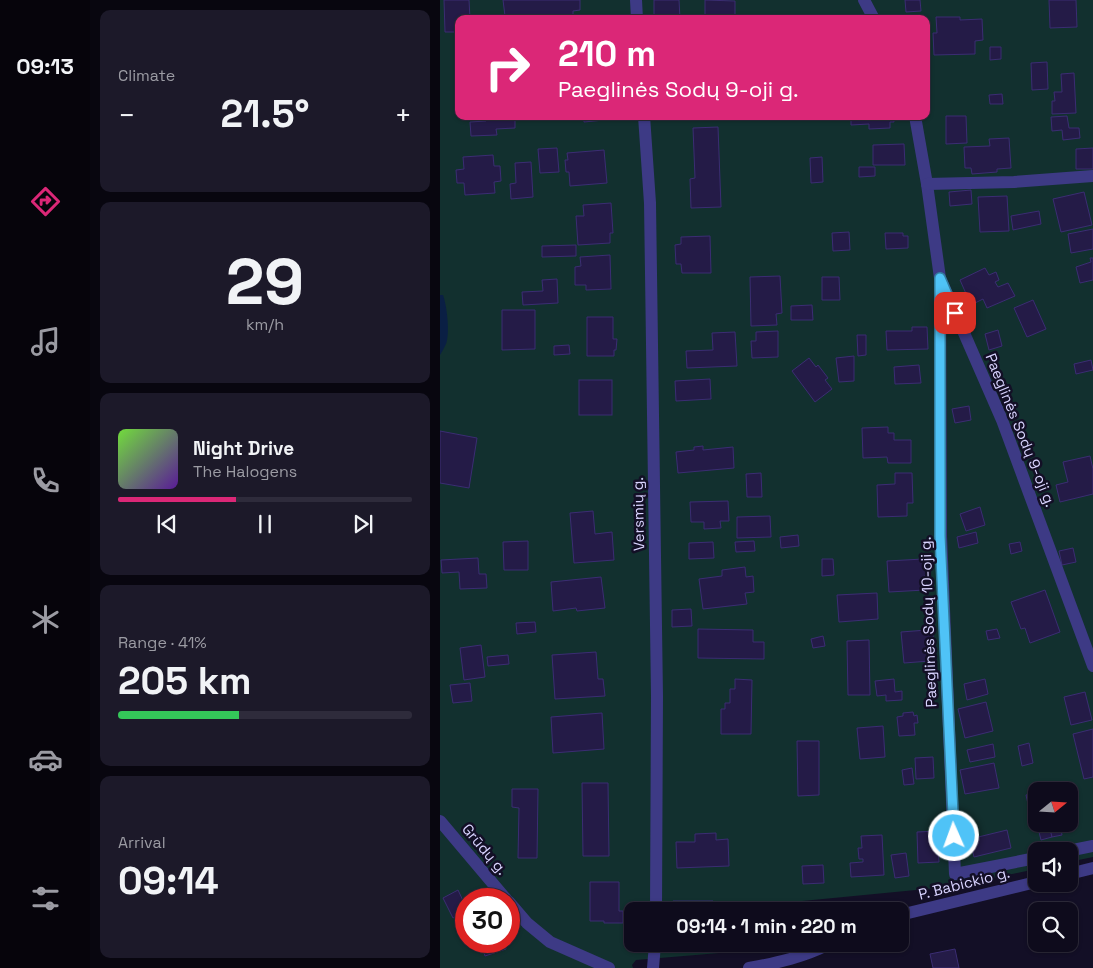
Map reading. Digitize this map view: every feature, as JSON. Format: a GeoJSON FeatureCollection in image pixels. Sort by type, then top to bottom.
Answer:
{"type":"FeatureCollection","features":[{"type":"Feature","properties":{"kind":"street"},"geometry":{"type":"LineString","coordinates":[[636,0],[637,15]]}},
{"type":"Feature","properties":{"kind":"street"},"geometry":{"type":"LineString","coordinates":[[864,0],[872,15]]}},
{"type":"Feature","properties":{"kind":"street","name":"Versmių g."},"geometry":{"type":"LineString","coordinates":[[644,120],[650,203],[657,696],[656,902]]}},
{"type":"Feature","properties":{"kind":"street","name":"Paeglinės Sodų 9-oji g."},"geometry":{"type":"LineString","coordinates":[[916,120],[940,278],[1002,420],[1093,666]]}},
{"type":"Feature","properties":{"kind":"street"},"geometry":{"type":"LineString","coordinates":[[927,184],[1014,182],[1093,176]]}},
{"type":"Feature","properties":{"kind":"street","name":"Paeglinės Sodų 10-oji g."},"geometry":{"type":"LineString","coordinates":[[940,278],[940,536],[955,874],[1028,860]]}},
{"type":"Feature","properties":{"kind":"street","name":"Grūdų g."},"geometry":{"type":"LineString","coordinates":[[440,821],[497,888]]}},
{"type":"Feature","properties":{"kind":"street"},"geometry":{"type":"LineString","coordinates":[[1078,849],[1093,846]]}},
{"type":"Feature","properties":{"kind":"street"},"geometry":{"type":"LineString","coordinates":[[1078,872],[1093,868]]}},
{"type":"Feature","properties":{"kind":"street","name":"P. Babickio g."},"geometry":{"type":"LineString","coordinates":[[909,913],[1028,884]]}},
{"type":"Feature","properties":{"kind":"street"},"geometry":{"type":"LineString","coordinates":[[520,915],[550,942],[609,968]]}},
{"type":"Feature","properties":{"kind":"street"},"geometry":{"type":"LineString","coordinates":[[652,968],[655,952]]}},
{"type":"Feature","properties":{"kind":"street"},"geometry":{"type":"LineString","coordinates":[[749,968],[783,962],[809,952]]}},
{"type":"Feature","properties":{"kind":"green space"},"geometry":{"type":"Polygon","coordinates":[[[440,0],[1093,0],[1093,857],[1078,860],[1078,842],[1028,842],[1028,871],[957,886],[792,902],[624,902],[624,952],[731,952],[636,960],[632,965],[633,968],[440,968],[440,0]]]}},
{"type":"Feature","properties":{"kind":"water"},"geometry":{"type":"Polygon","coordinates":[[[440,295],[443,295],[448,327],[446,344],[440,355],[440,295]]]}},
{"type":"Feature","properties":{"kind":"building"},"geometry":{"type":"Polygon","coordinates":[[[444,0],[469,0],[470,15],[455,15],[455,32],[445,32],[444,0]]]}},
{"type":"Feature","properties":{"kind":"building"},"geometry":{"type":"Polygon","coordinates":[[[503,0],[580,0],[580,10],[573,11],[573,15],[505,15],[503,0]]]}},
{"type":"Feature","properties":{"kind":"building"},"geometry":{"type":"Polygon","coordinates":[[[654,0],[679,0],[680,15],[654,15],[654,0]]]}},
{"type":"Feature","properties":{"kind":"building"},"geometry":{"type":"Polygon","coordinates":[[[705,0],[735,1],[735,15],[705,15],[705,0]]]}},
{"type":"Feature","properties":{"kind":"building"},"geometry":{"type":"Polygon","coordinates":[[[905,0],[920,0],[921,11],[906,12],[905,0]]]}},
{"type":"Feature","properties":{"kind":"building"},"geometry":{"type":"Polygon","coordinates":[[[1049,0],[1076,0],[1077,27],[1050,28],[1049,0]]]}},
{"type":"Feature","properties":{"kind":"building"},"geometry":{"type":"Polygon","coordinates":[[[936,17],[960,17],[960,20],[982,19],[983,40],[975,41],[975,54],[934,55],[933,33],[937,33],[936,17]]]}},
{"type":"Feature","properties":{"kind":"building"},"geometry":{"type":"Polygon","coordinates":[[[990,47],[1001,47],[1001,59],[990,60],[990,47]]]}},
{"type":"Feature","properties":{"kind":"building"},"geometry":{"type":"Polygon","coordinates":[[[1047,62],[1048,89],[1032,90],[1031,63],[1047,62]]]}},
{"type":"Feature","properties":{"kind":"building"},"geometry":{"type":"Polygon","coordinates":[[[1074,73],[1076,113],[1052,114],[1052,101],[1055,101],[1054,92],[1062,92],[1061,74],[1074,73]]]}},
{"type":"Feature","properties":{"kind":"building"},"geometry":{"type":"Polygon","coordinates":[[[1002,94],[1003,104],[990,104],[989,95],[1002,94]]]}},
{"type":"Feature","properties":{"kind":"building"},"geometry":{"type":"Polygon","coordinates":[[[946,116],[966,116],[967,143],[946,144],[946,116]]]}},
{"type":"Feature","properties":{"kind":"building"},"geometry":{"type":"Polygon","coordinates":[[[1067,116],[1069,128],[1079,128],[1080,138],[1063,140],[1062,130],[1052,131],[1051,117],[1067,116]]]}},
{"type":"Feature","properties":{"kind":"building"},"geometry":{"type":"Polygon","coordinates":[[[515,120],[515,128],[496,129],[497,135],[471,136],[470,122],[515,120]]]}},
{"type":"Feature","properties":{"kind":"building"},"geometry":{"type":"Polygon","coordinates":[[[584,120],[604,120],[584,122],[584,120]]]}},
{"type":"Feature","properties":{"kind":"building"},"geometry":{"type":"Polygon","coordinates":[[[851,120],[894,120],[894,122],[890,122],[890,128],[869,129],[869,124],[851,125],[851,120]]]}},
{"type":"Feature","properties":{"kind":"building"},"geometry":{"type":"Polygon","coordinates":[[[718,127],[721,207],[691,208],[690,179],[695,178],[693,128],[718,127]]]}},
{"type":"Feature","properties":{"kind":"building"},"geometry":{"type":"Polygon","coordinates":[[[1009,138],[1011,168],[997,169],[997,172],[972,174],[971,168],[965,168],[964,147],[990,146],[989,139],[1009,138]]]}},
{"type":"Feature","properties":{"kind":"building"},"geometry":{"type":"Polygon","coordinates":[[[904,144],[905,165],[873,165],[873,145],[904,144]]]}},
{"type":"Feature","properties":{"kind":"building"},"geometry":{"type":"Polygon","coordinates":[[[557,148],[559,172],[540,173],[538,149],[557,148]]]}},
{"type":"Feature","properties":{"kind":"building"},"geometry":{"type":"Polygon","coordinates":[[[1093,148],[1093,169],[1076,169],[1076,149],[1093,148]]]}},
{"type":"Feature","properties":{"kind":"building"},"geometry":{"type":"Polygon","coordinates":[[[604,150],[607,183],[570,186],[569,172],[566,172],[565,160],[568,160],[567,153],[604,150]]]}},
{"type":"Feature","properties":{"kind":"building"},"geometry":{"type":"Polygon","coordinates":[[[493,155],[494,166],[500,166],[501,181],[494,182],[495,193],[465,195],[464,183],[457,183],[456,170],[464,169],[463,157],[493,155]]]}},
{"type":"Feature","properties":{"kind":"building"},"geometry":{"type":"Polygon","coordinates":[[[822,157],[823,182],[811,183],[810,158],[822,157]]]}},
{"type":"Feature","properties":{"kind":"building"},"geometry":{"type":"Polygon","coordinates":[[[531,162],[533,197],[511,199],[510,184],[516,183],[515,163],[531,162]]]}},
{"type":"Feature","properties":{"kind":"building"},"geometry":{"type":"Polygon","coordinates":[[[859,167],[875,167],[875,176],[859,177],[859,167]]]}},
{"type":"Feature","properties":{"kind":"building"},"geometry":{"type":"Polygon","coordinates":[[[971,190],[972,204],[950,206],[949,192],[971,190]]]}},
{"type":"Feature","properties":{"kind":"building"},"geometry":{"type":"Polygon","coordinates":[[[1084,192],[1092,225],[1061,232],[1053,199],[1084,192]]]}},
{"type":"Feature","properties":{"kind":"building"},"geometry":{"type":"Polygon","coordinates":[[[1007,196],[1009,231],[980,232],[978,197],[1007,196]]]}},
{"type":"Feature","properties":{"kind":"building"},"geometry":{"type":"Polygon","coordinates":[[[611,203],[613,233],[610,233],[610,243],[578,245],[576,216],[584,216],[583,205],[611,203]]]}},
{"type":"Feature","properties":{"kind":"building"},"geometry":{"type":"Polygon","coordinates":[[[1039,211],[1041,224],[1013,230],[1011,216],[1039,211]]]}},
{"type":"Feature","properties":{"kind":"building"},"geometry":{"type":"Polygon","coordinates":[[[1093,229],[1093,249],[1071,253],[1068,234],[1093,229]]]}},
{"type":"Feature","properties":{"kind":"building"},"geometry":{"type":"Polygon","coordinates":[[[849,232],[850,250],[833,251],[832,233],[849,232]]]}},
{"type":"Feature","properties":{"kind":"building"},"geometry":{"type":"Polygon","coordinates":[[[885,233],[903,233],[903,236],[908,236],[908,248],[886,249],[885,233]]]}},
{"type":"Feature","properties":{"kind":"building"},"geometry":{"type":"Polygon","coordinates":[[[710,236],[711,273],[682,273],[681,264],[676,264],[675,245],[681,244],[681,237],[710,236]]]}},
{"type":"Feature","properties":{"kind":"building"},"geometry":{"type":"Polygon","coordinates":[[[576,245],[576,256],[542,257],[542,246],[576,245]]]}},
{"type":"Feature","properties":{"kind":"building"},"geometry":{"type":"Polygon","coordinates":[[[610,255],[611,289],[586,290],[586,285],[575,285],[575,267],[581,266],[580,257],[610,255]]]}},
{"type":"Feature","properties":{"kind":"building"},"geometry":{"type":"Polygon","coordinates":[[[1090,258],[1093,258],[1093,280],[1080,283],[1076,267],[1091,262],[1090,258]]]}},
{"type":"Feature","properties":{"kind":"building"},"geometry":{"type":"Polygon","coordinates":[[[985,268],[989,275],[996,272],[999,280],[995,282],[998,287],[1008,283],[1015,296],[987,308],[983,299],[971,305],[960,280],[985,268]]]}},
{"type":"Feature","properties":{"kind":"building"},"geometry":{"type":"Polygon","coordinates":[[[780,276],[782,313],[776,314],[777,325],[751,326],[750,277],[780,276]]]}},
{"type":"Feature","properties":{"kind":"building"},"geometry":{"type":"Polygon","coordinates":[[[822,277],[839,277],[840,300],[822,300],[822,277]]]}},
{"type":"Feature","properties":{"kind":"building"},"geometry":{"type":"Polygon","coordinates":[[[557,279],[558,303],[523,305],[522,292],[543,291],[542,280],[557,279]]]}},
{"type":"Feature","properties":{"kind":"building"},"geometry":{"type":"Polygon","coordinates":[[[1033,300],[1046,329],[1027,337],[1014,308],[1033,300]]]}},
{"type":"Feature","properties":{"kind":"building"},"geometry":{"type":"Polygon","coordinates":[[[812,305],[813,320],[791,320],[791,306],[812,305]]]}},
{"type":"Feature","properties":{"kind":"building"},"geometry":{"type":"Polygon","coordinates":[[[502,310],[535,310],[535,349],[502,350],[502,310]]]}},
{"type":"Feature","properties":{"kind":"building"},"geometry":{"type":"Polygon","coordinates":[[[587,317],[613,317],[613,339],[617,339],[614,356],[587,356],[587,317]]]}},
{"type":"Feature","properties":{"kind":"building"},"geometry":{"type":"Polygon","coordinates":[[[912,327],[927,327],[928,349],[887,350],[886,331],[912,331],[912,327]]]}},
{"type":"Feature","properties":{"kind":"building"},"geometry":{"type":"Polygon","coordinates":[[[998,330],[1002,346],[989,350],[985,334],[998,330]]]}},
{"type":"Feature","properties":{"kind":"building"},"geometry":{"type":"Polygon","coordinates":[[[778,331],[778,357],[752,358],[751,341],[756,341],[756,332],[778,331]]]}},
{"type":"Feature","properties":{"kind":"building"},"geometry":{"type":"Polygon","coordinates":[[[735,332],[737,366],[687,368],[686,351],[713,350],[712,333],[735,332]]]}},
{"type":"Feature","properties":{"kind":"building"},"geometry":{"type":"Polygon","coordinates":[[[857,335],[866,335],[866,355],[858,356],[857,335]]]}},
{"type":"Feature","properties":{"kind":"building"},"geometry":{"type":"Polygon","coordinates":[[[569,345],[570,354],[554,355],[554,346],[569,345]]]}},
{"type":"Feature","properties":{"kind":"building"},"geometry":{"type":"Polygon","coordinates":[[[854,356],[854,381],[839,382],[836,358],[854,356]]]}},
{"type":"Feature","properties":{"kind":"building"},"geometry":{"type":"Polygon","coordinates":[[[809,358],[816,367],[818,365],[828,378],[825,380],[832,389],[815,402],[792,371],[809,358]]]}},
{"type":"Feature","properties":{"kind":"building"},"geometry":{"type":"Polygon","coordinates":[[[1091,360],[1093,370],[1076,374],[1074,364],[1091,360]]]}},
{"type":"Feature","properties":{"kind":"building"},"geometry":{"type":"Polygon","coordinates":[[[919,365],[921,383],[895,384],[894,367],[919,365]]]}},
{"type":"Feature","properties":{"kind":"building"},"geometry":{"type":"Polygon","coordinates":[[[710,379],[711,399],[676,401],[675,381],[710,379]]]}},
{"type":"Feature","properties":{"kind":"building"},"geometry":{"type":"Polygon","coordinates":[[[579,380],[612,380],[612,415],[579,415],[579,380]]]}},
{"type":"Feature","properties":{"kind":"building"},"geometry":{"type":"Polygon","coordinates":[[[969,406],[971,420],[955,423],[952,409],[969,406]]]}},
{"type":"Feature","properties":{"kind":"building"},"geometry":{"type":"Polygon","coordinates":[[[888,427],[888,433],[894,433],[894,440],[911,440],[911,463],[888,463],[887,457],[863,458],[862,428],[888,427]]]}},
{"type":"Feature","properties":{"kind":"building"},"geometry":{"type":"Polygon","coordinates":[[[440,431],[477,438],[469,488],[440,483],[440,431]]]}},
{"type":"Feature","properties":{"kind":"building"},"geometry":{"type":"Polygon","coordinates":[[[703,446],[703,450],[733,447],[734,468],[678,473],[676,452],[694,450],[694,447],[703,446]]]}},
{"type":"Feature","properties":{"kind":"building"},"geometry":{"type":"Polygon","coordinates":[[[1090,456],[1093,469],[1093,494],[1060,502],[1056,485],[1068,482],[1063,462],[1090,456]]]}},
{"type":"Feature","properties":{"kind":"building"},"geometry":{"type":"Polygon","coordinates":[[[761,473],[762,497],[747,497],[746,474],[761,473]]]}},
{"type":"Feature","properties":{"kind":"building"},"geometry":{"type":"Polygon","coordinates":[[[895,473],[912,473],[913,503],[907,503],[907,516],[878,517],[877,485],[895,484],[895,473]]]}},
{"type":"Feature","properties":{"kind":"building"},"geometry":{"type":"Polygon","coordinates":[[[728,501],[729,521],[720,521],[721,528],[704,529],[704,522],[691,522],[690,502],[728,501]]]}},
{"type":"Feature","properties":{"kind":"building"},"geometry":{"type":"Polygon","coordinates":[[[980,507],[985,525],[966,531],[960,514],[980,507]]]}},
{"type":"Feature","properties":{"kind":"building"},"geometry":{"type":"Polygon","coordinates":[[[593,511],[595,534],[612,532],[614,560],[574,563],[570,513],[593,511]]]}},
{"type":"Feature","properties":{"kind":"building"},"geometry":{"type":"Polygon","coordinates":[[[770,516],[771,537],[737,538],[737,517],[770,516]]]}},
{"type":"Feature","properties":{"kind":"building"},"geometry":{"type":"Polygon","coordinates":[[[976,532],[978,543],[959,548],[957,537],[976,532]]]}},
{"type":"Feature","properties":{"kind":"building"},"geometry":{"type":"Polygon","coordinates":[[[798,535],[799,546],[781,548],[780,537],[798,535]]]}},
{"type":"Feature","properties":{"kind":"building"},"geometry":{"type":"Polygon","coordinates":[[[528,541],[528,570],[504,570],[503,542],[528,541]]]}},
{"type":"Feature","properties":{"kind":"building"},"geometry":{"type":"Polygon","coordinates":[[[754,541],[755,551],[736,552],[735,542],[754,541]]]}},
{"type":"Feature","properties":{"kind":"building"},"geometry":{"type":"Polygon","coordinates":[[[713,542],[714,558],[689,559],[689,543],[713,542]]]}},
{"type":"Feature","properties":{"kind":"building"},"geometry":{"type":"Polygon","coordinates":[[[1020,542],[1022,551],[1011,554],[1009,544],[1020,542]]]}},
{"type":"Feature","properties":{"kind":"building"},"geometry":{"type":"Polygon","coordinates":[[[1073,548],[1076,562],[1062,565],[1059,551],[1073,548]]]}},
{"type":"Feature","properties":{"kind":"building"},"geometry":{"type":"Polygon","coordinates":[[[478,558],[479,574],[486,574],[487,588],[460,589],[459,572],[442,573],[441,560],[478,558]]]}},
{"type":"Feature","properties":{"kind":"building"},"geometry":{"type":"Polygon","coordinates":[[[822,559],[833,559],[834,575],[822,576],[822,559]]]}},
{"type":"Feature","properties":{"kind":"building"},"geometry":{"type":"Polygon","coordinates":[[[923,559],[924,562],[927,562],[928,576],[924,576],[925,590],[889,592],[887,561],[923,559]]]}},
{"type":"Feature","properties":{"kind":"building"},"geometry":{"type":"Polygon","coordinates":[[[745,567],[746,577],[753,576],[754,592],[745,593],[747,604],[703,609],[699,579],[722,576],[722,570],[745,567]]]}},
{"type":"Feature","properties":{"kind":"building"},"geometry":{"type":"Polygon","coordinates":[[[601,577],[605,608],[577,611],[576,608],[553,611],[551,582],[601,577]]]}},
{"type":"Feature","properties":{"kind":"building"},"geometry":{"type":"Polygon","coordinates":[[[1045,590],[1060,632],[1030,643],[1025,628],[1021,629],[1011,602],[1045,590]]]}},
{"type":"Feature","properties":{"kind":"building"},"geometry":{"type":"Polygon","coordinates":[[[877,593],[878,619],[839,622],[837,595],[877,593]]]}},
{"type":"Feature","properties":{"kind":"building"},"geometry":{"type":"Polygon","coordinates":[[[691,609],[692,626],[672,627],[672,610],[691,609]]]}},
{"type":"Feature","properties":{"kind":"building"},"geometry":{"type":"Polygon","coordinates":[[[535,622],[536,632],[517,634],[516,623],[535,622]]]}},
{"type":"Feature","properties":{"kind":"building"},"geometry":{"type":"Polygon","coordinates":[[[698,629],[753,630],[753,642],[764,642],[764,659],[698,658],[698,629]]]}},
{"type":"Feature","properties":{"kind":"building"},"geometry":{"type":"Polygon","coordinates":[[[997,629],[1000,638],[988,640],[986,631],[997,629]]]}},
{"type":"Feature","properties":{"kind":"building"},"geometry":{"type":"Polygon","coordinates":[[[927,630],[928,635],[933,635],[935,653],[929,653],[930,661],[904,663],[901,632],[927,630]]]}},
{"type":"Feature","properties":{"kind":"building"},"geometry":{"type":"Polygon","coordinates":[[[823,636],[825,646],[813,648],[811,639],[823,636]]]}},
{"type":"Feature","properties":{"kind":"building"},"geometry":{"type":"Polygon","coordinates":[[[869,640],[870,695],[848,695],[847,641],[869,640]]]}},
{"type":"Feature","properties":{"kind":"building"},"geometry":{"type":"Polygon","coordinates":[[[481,645],[485,677],[464,680],[460,648],[481,645]]]}},
{"type":"Feature","properties":{"kind":"building"},"geometry":{"type":"Polygon","coordinates":[[[596,652],[598,679],[603,679],[605,696],[555,699],[552,655],[596,652]]]}},
{"type":"Feature","properties":{"kind":"building"},"geometry":{"type":"Polygon","coordinates":[[[508,655],[509,664],[488,666],[487,657],[508,655]]]}},
{"type":"Feature","properties":{"kind":"building"},"geometry":{"type":"Polygon","coordinates":[[[735,679],[752,680],[751,734],[721,734],[721,709],[725,709],[725,703],[730,703],[730,689],[735,689],[735,679]]]}},
{"type":"Feature","properties":{"kind":"building"},"geometry":{"type":"Polygon","coordinates":[[[894,679],[895,692],[902,691],[902,700],[886,701],[886,695],[877,696],[875,681],[894,679]]]}},
{"type":"Feature","properties":{"kind":"building"},"geometry":{"type":"Polygon","coordinates":[[[985,679],[988,694],[967,700],[964,684],[985,679]]]}},
{"type":"Feature","properties":{"kind":"building"},"geometry":{"type":"Polygon","coordinates":[[[470,683],[472,701],[453,703],[450,685],[470,683]]]}},
{"type":"Feature","properties":{"kind":"building"},"geometry":{"type":"Polygon","coordinates":[[[1085,692],[1092,720],[1071,725],[1064,697],[1085,692]]]}},
{"type":"Feature","properties":{"kind":"building"},"geometry":{"type":"Polygon","coordinates":[[[986,702],[993,731],[965,738],[958,709],[986,702]]]}},
{"type":"Feature","properties":{"kind":"building"},"geometry":{"type":"Polygon","coordinates":[[[913,712],[914,716],[917,715],[918,723],[914,723],[915,735],[899,736],[897,717],[903,716],[903,713],[913,712]]]}},
{"type":"Feature","properties":{"kind":"building"},"geometry":{"type":"Polygon","coordinates":[[[602,713],[604,749],[553,753],[551,717],[602,713]]]}},
{"type":"Feature","properties":{"kind":"building"},"geometry":{"type":"Polygon","coordinates":[[[883,726],[885,757],[860,759],[857,728],[883,726]]]}},
{"type":"Feature","properties":{"kind":"building"},"geometry":{"type":"Polygon","coordinates":[[[1093,729],[1093,777],[1084,779],[1073,734],[1093,729]]]}},
{"type":"Feature","properties":{"kind":"building"},"geometry":{"type":"Polygon","coordinates":[[[797,741],[819,741],[819,795],[798,796],[797,741]]]}},
{"type":"Feature","properties":{"kind":"building"},"geometry":{"type":"Polygon","coordinates":[[[1029,743],[1033,763],[1022,766],[1018,746],[1029,743]]]}},
{"type":"Feature","properties":{"kind":"building"},"geometry":{"type":"Polygon","coordinates":[[[993,744],[995,757],[970,762],[967,750],[993,744]]]}},
{"type":"Feature","properties":{"kind":"building"},"geometry":{"type":"Polygon","coordinates":[[[933,757],[934,778],[916,779],[915,758],[933,757]]]}},
{"type":"Feature","properties":{"kind":"building"},"geometry":{"type":"Polygon","coordinates":[[[994,763],[999,788],[965,794],[960,770],[994,763]]]}},
{"type":"Feature","properties":{"kind":"building"},"geometry":{"type":"Polygon","coordinates":[[[912,768],[914,784],[904,785],[902,770],[912,768]]]}},
{"type":"Feature","properties":{"kind":"building"},"geometry":{"type":"Polygon","coordinates":[[[582,783],[608,783],[609,856],[583,856],[582,783]]]}},
{"type":"Feature","properties":{"kind":"building"},"geometry":{"type":"Polygon","coordinates":[[[512,789],[538,789],[537,858],[518,858],[519,808],[512,807],[512,789]]]}},
{"type":"Feature","properties":{"kind":"building"},"geometry":{"type":"Polygon","coordinates":[[[1007,830],[1011,848],[974,857],[970,839],[1007,830]]]}},
{"type":"Feature","properties":{"kind":"building"},"geometry":{"type":"Polygon","coordinates":[[[937,831],[939,862],[918,863],[917,832],[937,831]]]}},
{"type":"Feature","properties":{"kind":"building"},"geometry":{"type":"Polygon","coordinates":[[[1039,832],[1051,832],[1052,837],[1041,840],[1039,832]]]}},
{"type":"Feature","properties":{"kind":"building"},"geometry":{"type":"Polygon","coordinates":[[[1051,832],[1061,832],[1062,835],[1052,837],[1051,832]]]}},
{"type":"Feature","properties":{"kind":"building"},"geometry":{"type":"Polygon","coordinates":[[[716,833],[716,840],[728,839],[729,866],[677,868],[676,842],[695,842],[695,834],[716,833]]]}},
{"type":"Feature","properties":{"kind":"building"},"geometry":{"type":"Polygon","coordinates":[[[882,835],[884,875],[851,877],[850,863],[863,862],[863,859],[859,859],[858,848],[862,848],[861,836],[882,835]]]}},
{"type":"Feature","properties":{"kind":"building"},"geometry":{"type":"Polygon","coordinates":[[[906,853],[909,876],[895,878],[891,855],[906,853]]]}},
{"type":"Feature","properties":{"kind":"building"},"geometry":{"type":"Polygon","coordinates":[[[823,865],[824,883],[803,884],[802,866],[823,865]]]}},
{"type":"Feature","properties":{"kind":"building"},"geometry":{"type":"Polygon","coordinates":[[[590,882],[619,882],[619,911],[623,911],[623,923],[590,921],[590,882]]]}},
{"type":"Feature","properties":{"kind":"building"},"geometry":{"type":"Polygon","coordinates":[[[455,892],[455,917],[453,918],[443,898],[455,892]]]}},
{"type":"Feature","properties":{"kind":"building"},"geometry":{"type":"Polygon","coordinates":[[[673,901],[713,901],[713,902],[673,901]]]}},
{"type":"Feature","properties":{"kind":"building"},"geometry":{"type":"Polygon","coordinates":[[[955,949],[959,968],[933,968],[930,954],[955,949]]]}},
{"type":"Feature","properties":{"kind":"route"},"geometry":{"type":"LineString","coordinates":[[954,836],[946,698],[940,536],[940,278],[955,313]]}}]}
